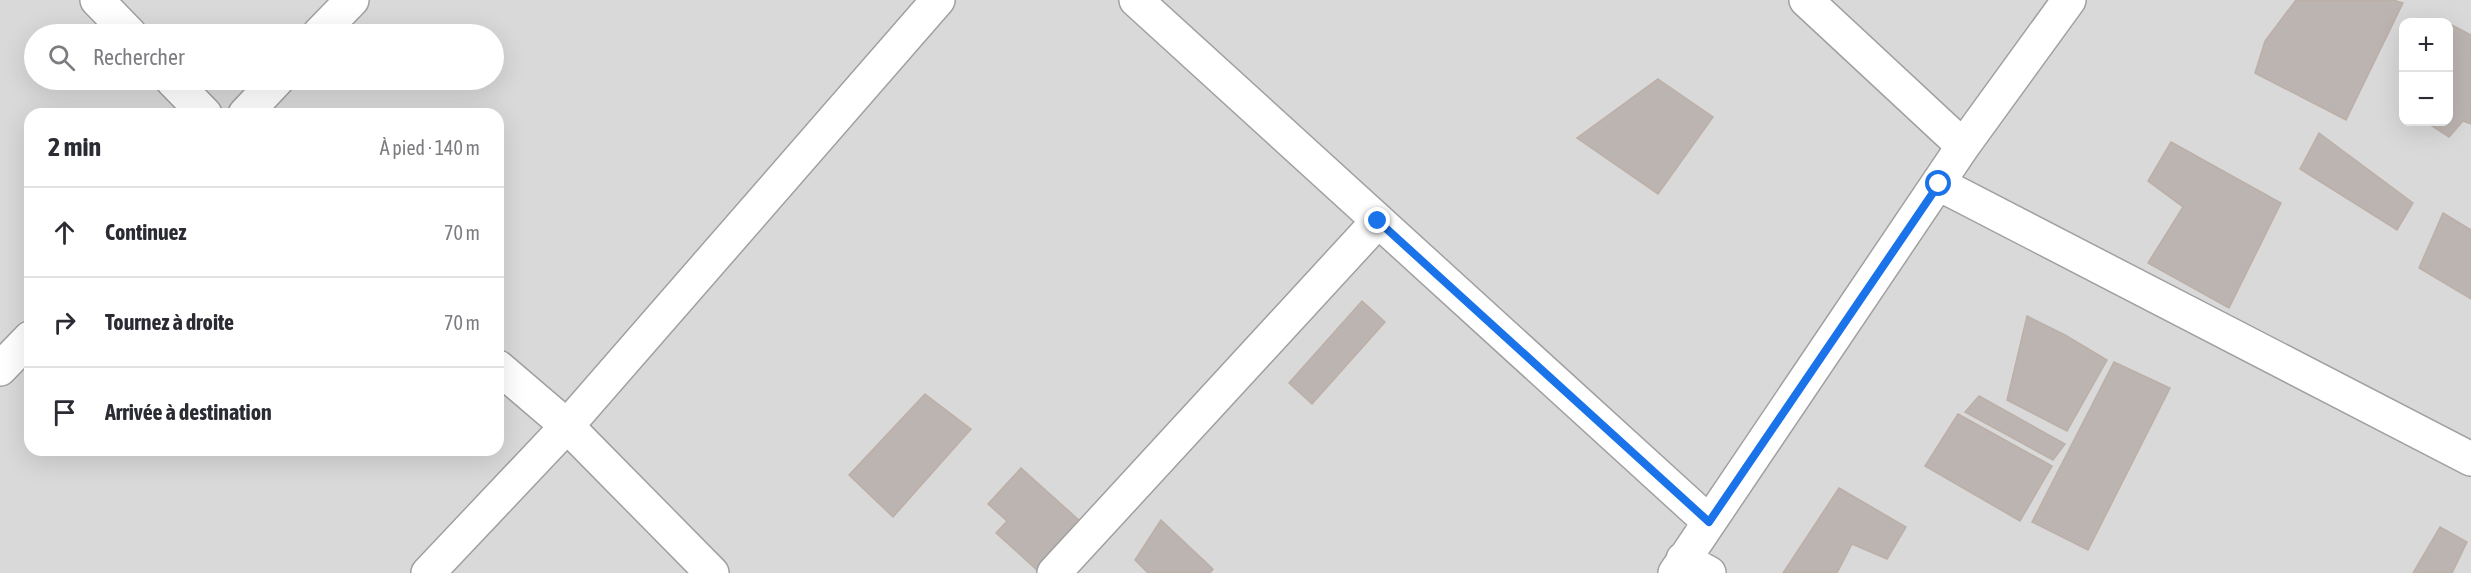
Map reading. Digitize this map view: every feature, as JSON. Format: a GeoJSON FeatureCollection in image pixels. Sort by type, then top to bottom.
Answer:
{"type":"FeatureCollection","features":[{"type":"Feature","properties":{"kind":"street"},"geometry":{"type":"LineString","coordinates":[[97,0],[120,24]]}},
{"type":"Feature","properties":{"kind":"street"},"geometry":{"type":"LineString","coordinates":[[329,24],[352,0]]}},
{"type":"Feature","properties":{"kind":"street"},"geometry":{"type":"LineString","coordinates":[[428,573],[567,426],[938,0]]}},
{"type":"Feature","properties":{"kind":"street"},"geometry":{"type":"LineString","coordinates":[[1136,0],[1709,522]]}},
{"type":"Feature","properties":{"kind":"street"},"geometry":{"type":"LineString","coordinates":[[1806,0],[1963,146]]}},
{"type":"Feature","properties":{"kind":"street"},"geometry":{"type":"LineString","coordinates":[[1689,568],[1709,522],[1963,146],[2069,0]]}},
{"type":"Feature","properties":{"kind":"street"},"geometry":{"type":"LineString","coordinates":[[182,90],[199,108]]}},
{"type":"Feature","properties":{"kind":"street"},"geometry":{"type":"LineString","coordinates":[[251,108],[268,90]]}},
{"type":"Feature","properties":{"kind":"street"},"geometry":{"type":"LineString","coordinates":[[1939,184],[2471,459]]}},
{"type":"Feature","properties":{"kind":"street"},"geometry":{"type":"LineString","coordinates":[[1054,573],[1378,221]]}},
{"type":"Feature","properties":{"kind":"street"},"geometry":{"type":"LineString","coordinates":[[0,369],[24,344]]}},
{"type":"Feature","properties":{"kind":"street"},"geometry":{"type":"LineString","coordinates":[[504,372],[567,426],[712,573]]}},
{"type":"Feature","properties":{"kind":"shaded area"},"geometry":{"type":"Polygon","coordinates":[[[0,0],[2471,0],[2471,573],[0,573],[0,0]]]}},
{"type":"Feature","properties":{"kind":"building"},"geometry":{"type":"Polygon","coordinates":[[[2296,0],[2393,0],[2403,3],[2346,120],[2255,73],[2265,41],[2296,0]]]}},
{"type":"Feature","properties":{"kind":"building"},"geometry":{"type":"Polygon","coordinates":[[[2453,26],[2471,35],[2471,124],[2463,121],[2449,137],[2432,126],[2453,126],[2453,26]]]}},
{"type":"Feature","properties":{"kind":"building"},"geometry":{"type":"Polygon","coordinates":[[[1658,79],[1713,117],[1658,194],[1577,138],[1658,79]]]}},
{"type":"Feature","properties":{"kind":"building"},"geometry":{"type":"Polygon","coordinates":[[[2319,133],[2413,203],[2397,230],[2300,169],[2319,133]]]}},
{"type":"Feature","properties":{"kind":"building"},"geometry":{"type":"Polygon","coordinates":[[[2171,142],[2281,203],[2229,308],[2148,263],[2183,207],[2148,181],[2171,142]]]}},
{"type":"Feature","properties":{"kind":"building"},"geometry":{"type":"Polygon","coordinates":[[[2443,213],[2471,230],[2471,299],[2419,268],[2443,213]]]}},
{"type":"Feature","properties":{"kind":"building"},"geometry":{"type":"Polygon","coordinates":[[[1362,301],[1385,322],[1312,404],[1289,383],[1362,301]]]}},
{"type":"Feature","properties":{"kind":"building"},"geometry":{"type":"Polygon","coordinates":[[[2027,316],[2107,360],[2067,431],[2007,400],[2027,316]]]}},
{"type":"Feature","properties":{"kind":"building"},"geometry":{"type":"Polygon","coordinates":[[[2114,362],[2170,388],[2088,550],[2032,522],[2114,362]]]}},
{"type":"Feature","properties":{"kind":"building"},"geometry":{"type":"Polygon","coordinates":[[[925,394],[971,429],[893,517],[849,475],[925,394]]]}},
{"type":"Feature","properties":{"kind":"building"},"geometry":{"type":"Polygon","coordinates":[[[1979,396],[2065,444],[2053,460],[1965,412],[1979,396]]]}},
{"type":"Feature","properties":{"kind":"building"},"geometry":{"type":"Polygon","coordinates":[[[1958,414],[2052,466],[2020,521],[1925,466],[1958,414]]]}},
{"type":"Feature","properties":{"kind":"building"},"geometry":{"type":"Polygon","coordinates":[[[1021,468],[1081,522],[1037,570],[996,533],[1007,521],[988,504],[1021,468]]]}},
{"type":"Feature","properties":{"kind":"building"},"geometry":{"type":"Polygon","coordinates":[[[1839,488],[1906,527],[1887,559],[1852,544],[1837,573],[1783,573],[1839,488]]]}},
{"type":"Feature","properties":{"kind":"building"},"geometry":{"type":"Polygon","coordinates":[[[1161,520],[1213,569],[1210,573],[1148,573],[1135,560],[1161,520]]]}},
{"type":"Feature","properties":{"kind":"building"},"geometry":{"type":"Polygon","coordinates":[[[2440,527],[2467,542],[2452,573],[2413,573],[2440,527]]]}},
{"type":"Feature","properties":{"kind":"route"},"geometry":{"type":"LineString","coordinates":[[1378,221],[1709,522],[1939,184]]}}]}
